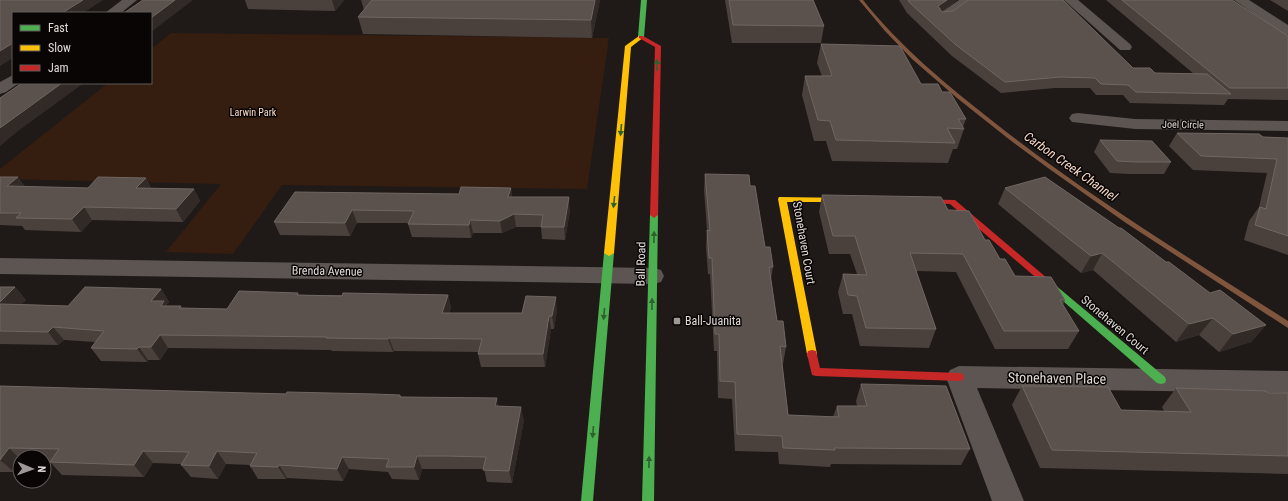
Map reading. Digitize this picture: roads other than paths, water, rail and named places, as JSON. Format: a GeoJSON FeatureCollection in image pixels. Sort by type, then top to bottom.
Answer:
{"type":"FeatureCollection","features":[{"type":"Feature","properties":{"kind":"main road"},"geometry":{"type":"LineString","coordinates":[[588,501],[628,46],[641,37],[644,0]]}},
{"type":"Feature","properties":{"kind":"main road","name":"Ball Road"},"geometry":{"type":"LineString","coordinates":[[641,37],[658,46],[648,501]]}},
{"type":"Feature","properties":{"kind":"main road","name":"Stonehaven Court"},"geometry":{"type":"LineString","coordinates":[[859,200],[782,199],[816,372],[959,377]]}},
{"type":"Feature","properties":{"kind":"main road","name":"Stonehaven Court"},"geometry":{"type":"LineString","coordinates":[[905,201],[952,202],[1161,380]]}},
{"type":"Feature","properties":{"kind":"street"},"geometry":{"type":"LineString","coordinates":[[113,12],[131,0]]}},
{"type":"Feature","properties":{"kind":"street"},"geometry":{"type":"LineString","coordinates":[[944,17],[966,1],[1023,0]]}},
{"type":"Feature","properties":{"kind":"street"},"geometry":{"type":"LineString","coordinates":[[1070,0],[1126,47]]}},
{"type":"Feature","properties":{"kind":"street"},"geometry":{"type":"LineString","coordinates":[[1240,0],[1288,31]]}},
{"type":"Feature","properties":{"kind":"street"},"geometry":{"type":"LineString","coordinates":[[0,89],[12,81]]}},
{"type":"Feature","properties":{"kind":"street","name":"Joel Circle"},"geometry":{"type":"LineString","coordinates":[[1078,118],[1135,124],[1288,126]]}},
{"type":"Feature","properties":{"kind":"street","name":"Brenda Avenue"},"geometry":{"type":"LineString","coordinates":[[0,266],[653,276]]}},
{"type":"Feature","properties":{"kind":"street"},"geometry":{"type":"LineString","coordinates":[[959,377],[1008,501]]}},
{"type":"Feature","properties":{"kind":"street","name":"Stonehaven Place"},"geometry":{"type":"LineString","coordinates":[[959,377],[1288,382]]}},
{"type":"Feature","properties":{"kind":"waterway","name":"Carbon Creek Channel"},"geometry":{"type":"LineString","coordinates":[[861,0],[886,30],[914,58],[959,97],[1050,167],[1128,221],[1288,325]]}},
{"type":"Feature","properties":{"kind":"place","name":"Ball-Juanita"},"geometry":{"type":"Point","coordinates":[677,321]}},
{"type":"Feature","properties":{"kind":"park label","name":"Larwin Park"},"geometry":{"type":"Point","coordinates":[253,112]}}]}
